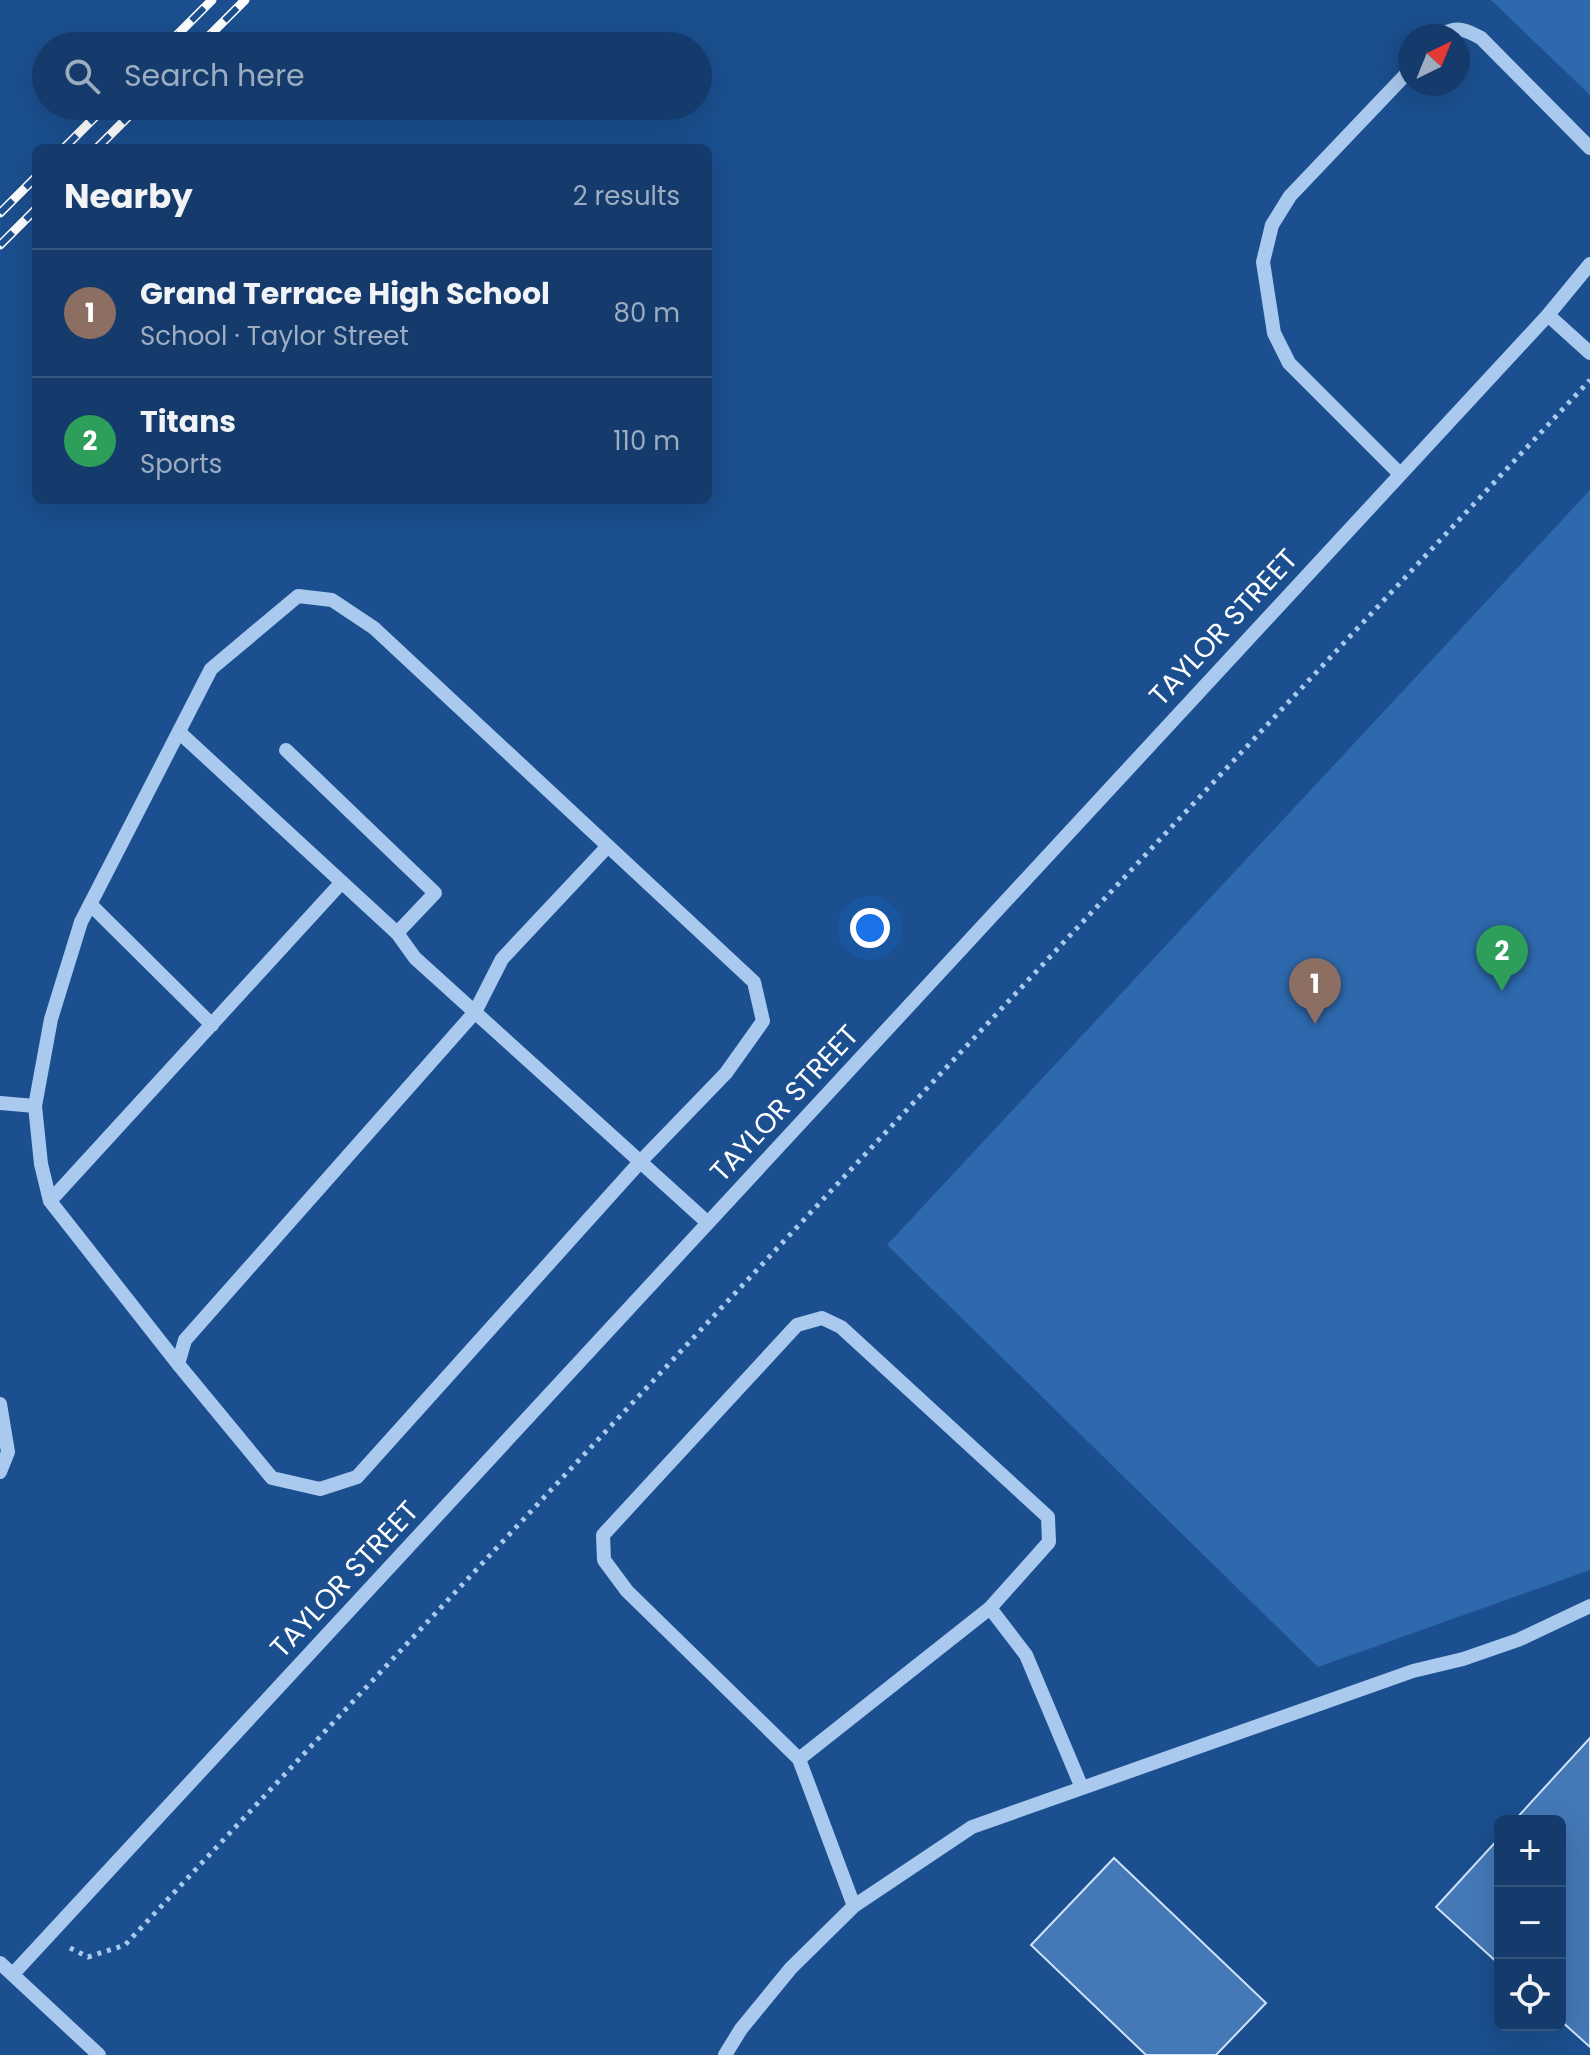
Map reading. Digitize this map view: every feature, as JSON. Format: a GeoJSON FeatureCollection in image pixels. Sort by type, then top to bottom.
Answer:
{"type":"FeatureCollection","features":[{"type":"Feature","properties":{"kind":"street"},"geometry":{"type":"LineString","coordinates":[[1470,32],[1481,38],[1590,148]]}},
{"type":"Feature","properties":{"kind":"street"},"geometry":{"type":"LineString","coordinates":[[1398,83],[1290,196],[1272,225],[1263,262],[1274,333],[1289,363],[1400,474]]}},
{"type":"Feature","properties":{"kind":"street","name":"TAYLOR STREET"},"geometry":{"type":"LineString","coordinates":[[13,1974],[1548,315],[1590,264]]}},
{"type":"Feature","properties":{"kind":"street"},"geometry":{"type":"LineString","coordinates":[[1548,315],[1590,353]]}},
{"type":"Feature","properties":{"kind":"street"},"geometry":{"type":"LineString","coordinates":[[298,596],[332,600],[374,628],[608,846],[754,982],[763,1021],[726,1073],[640,1162],[357,1477],[320,1489],[272,1478],[50,1201],[41,1164],[35,1106],[51,1019],[81,922],[211,669],[298,596]]}},
{"type":"Feature","properties":{"kind":"street"},"geometry":{"type":"LineString","coordinates":[[179,732],[397,933],[415,958],[708,1223]]}},
{"type":"Feature","properties":{"kind":"street"},"geometry":{"type":"LineString","coordinates":[[286,750],[435,893],[397,933]]}},
{"type":"Feature","properties":{"kind":"street"},"geometry":{"type":"LineString","coordinates":[[178,1364],[185,1340],[475,1012],[502,959],[608,846]]}},
{"type":"Feature","properties":{"kind":"street"},"geometry":{"type":"LineString","coordinates":[[50,1201],[342,882]]}},
{"type":"Feature","properties":{"kind":"street"},"geometry":{"type":"LineString","coordinates":[[90,904],[212,1025]]}},
{"type":"Feature","properties":{"kind":"street"},"geometry":{"type":"LineString","coordinates":[[0,1103],[35,1106]]}},
{"type":"Feature","properties":{"kind":"street"},"geometry":{"type":"LineString","coordinates":[[799,1759],[990,1608],[1049,1542],[1048,1517],[841,1327],[822,1318],[797,1325],[603,1535],[604,1560],[627,1591],[799,1759],[854,1906]]}},
{"type":"Feature","properties":{"kind":"street"},"geometry":{"type":"LineString","coordinates":[[0,1404],[8,1452],[0,1472]]}},
{"type":"Feature","properties":{"kind":"street"},"geometry":{"type":"LineString","coordinates":[[725,2055],[741,2029],[791,1968],[854,1906],[972,1827],[1413,1671],[1463,1659],[1518,1640],[1590,1606]]}},
{"type":"Feature","properties":{"kind":"street"},"geometry":{"type":"LineString","coordinates":[[990,1608],[1026,1655],[1082,1788]]}},
{"type":"Feature","properties":{"kind":"street"},"geometry":{"type":"LineString","coordinates":[[0,1963],[99,2055]]}},
{"type":"Feature","properties":{"kind":"path"},"geometry":{"type":"LineString","coordinates":[[48,1938],[88,1957],[125,1945],[1590,380]]}},
{"type":"Feature","properties":{"kind":"shaded area"},"geometry":{"type":"Polygon","coordinates":[[[1491,0],[1590,0],[1590,95],[1491,0]]]}},
{"type":"Feature","properties":{"kind":"shaded area"},"geometry":{"type":"Polygon","coordinates":[[[1590,490],[1590,1570],[1318,1667],[887,1245],[1590,490]]]}},
{"type":"Feature","properties":{"kind":"building"},"geometry":{"type":"Polygon","coordinates":[[[1590,1738],[1590,2047],[1566,2025],[1566,1815],[1519,1815],[1590,1738]]]}},
{"type":"Feature","properties":{"kind":"building"},"geometry":{"type":"Polygon","coordinates":[[[1494,1844],[1494,1960],[1436,1907],[1494,1844]]]}},
{"type":"Feature","properties":{"kind":"building"},"geometry":{"type":"Polygon","coordinates":[[[1114,1858],[1266,2003],[1216,2055],[1146,2055],[1031,1945],[1114,1858]]]}},
{"type":"Feature","properties":{"kind":"railway"},"geometry":{"type":"LineString","coordinates":[[180,32],[212,0]]}},
{"type":"Feature","properties":{"kind":"railway"},"geometry":{"type":"LineString","coordinates":[[213,32],[245,0]]}},
{"type":"Feature","properties":{"kind":"railway"},"geometry":{"type":"LineString","coordinates":[[68,144],[92,120]]}},
{"type":"Feature","properties":{"kind":"railway"},"geometry":{"type":"LineString","coordinates":[[101,144],[125,120]]}},
{"type":"Feature","properties":{"kind":"railway"},"geometry":{"type":"LineString","coordinates":[[0,213],[32,181]]}},
{"type":"Feature","properties":{"kind":"railway"},"geometry":{"type":"LineString","coordinates":[[0,245],[32,213]]}},
{"type":"Feature","properties":{"kind":"place","name":"Titans"},"geometry":{"type":"Point","coordinates":[1502,991]}},
{"type":"Feature","properties":{"kind":"place","name":"Grand Terrace High School"},"geometry":{"type":"Point","coordinates":[1315,1024]}}]}
